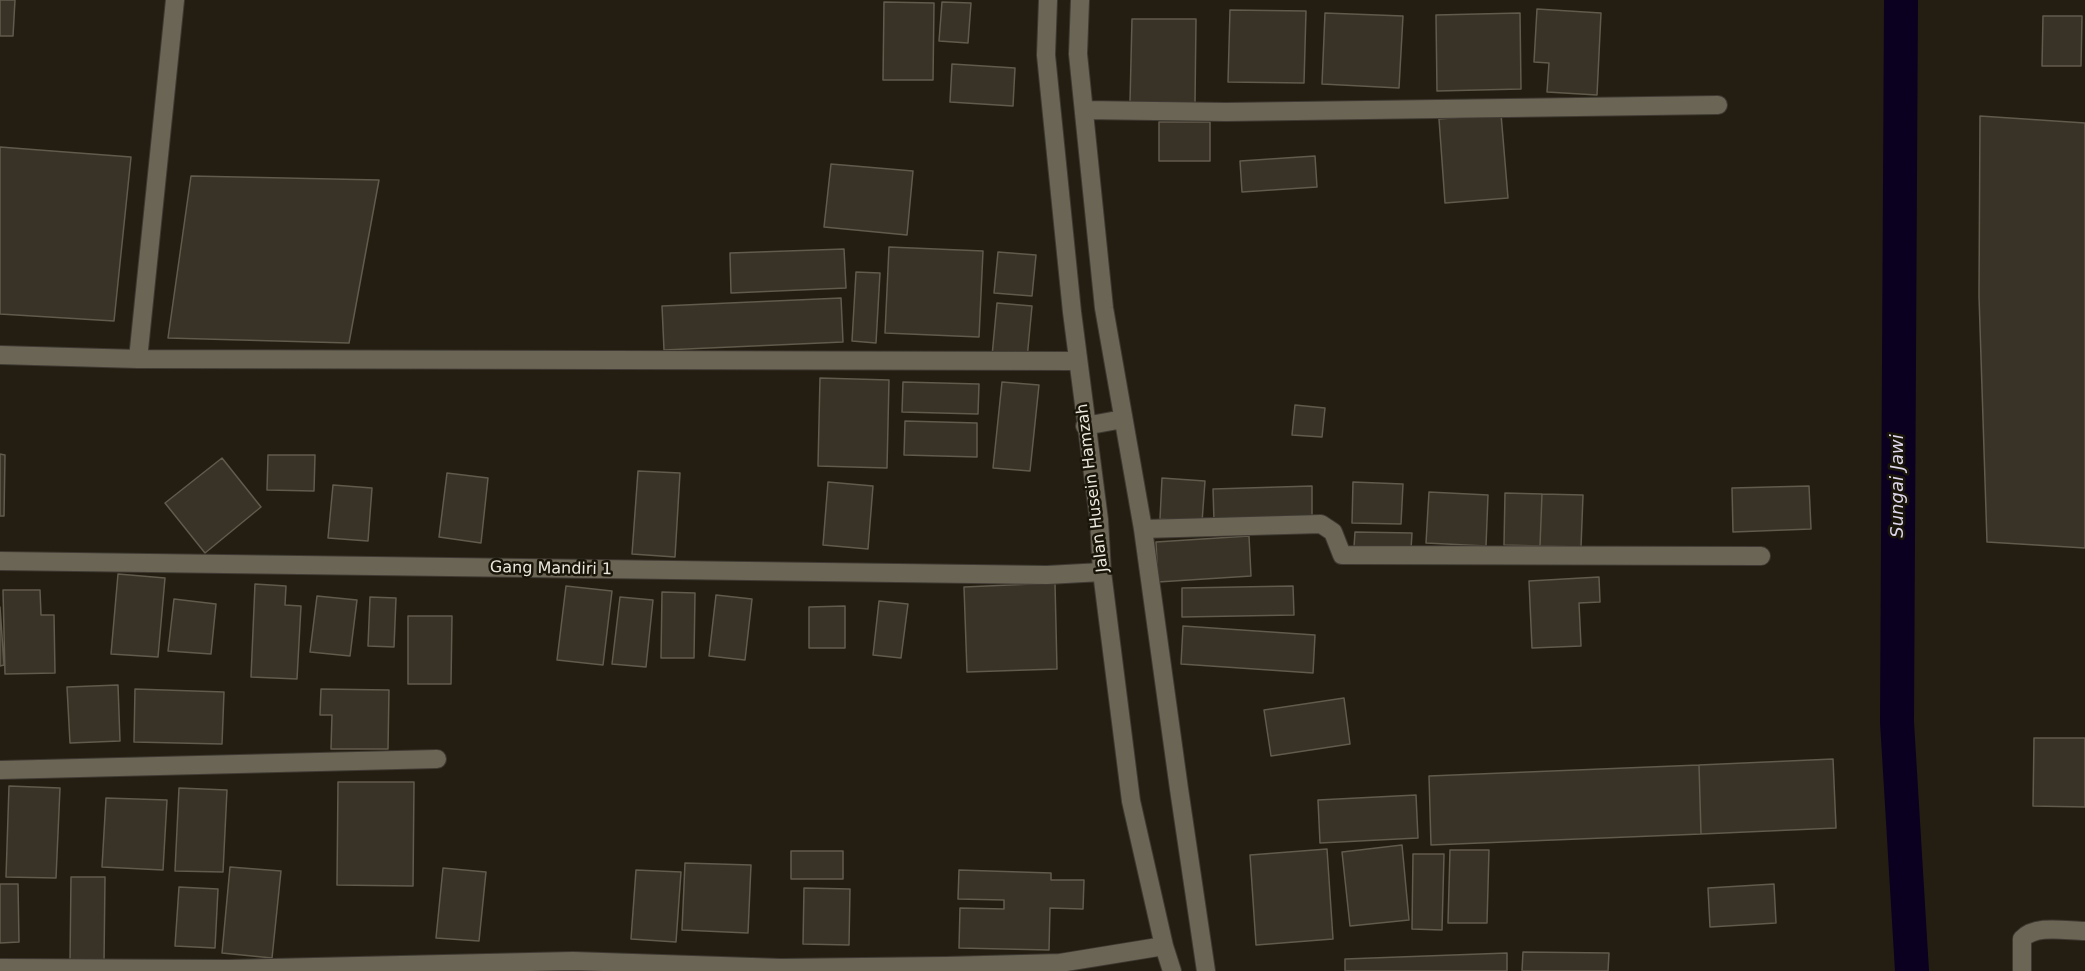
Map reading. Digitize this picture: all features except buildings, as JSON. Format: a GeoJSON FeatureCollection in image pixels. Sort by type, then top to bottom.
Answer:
{"type":"FeatureCollection","features":[{"type":"Feature","properties":{"kind":"street"},"geometry":{"type":"LineString","coordinates":[[138,359],[175,0]]}},
{"type":"Feature","properties":{"kind":"street","name":"Jalan Husein Hamzah"},"geometry":{"type":"LineString","coordinates":[[1048,0],[1046,55],[1085,426],[1099,520],[1102,572],[1131,801],[1164,946],[1172,971]]}},
{"type":"Feature","properties":{"kind":"street"},"geometry":{"type":"LineString","coordinates":[[1080,0],[1078,54],[1104,308],[1143,529],[1206,971]]}},
{"type":"Feature","properties":{"kind":"street"},"geometry":{"type":"LineString","coordinates":[[1084,110],[1301,111],[1718,105]]}},
{"type":"Feature","properties":{"kind":"street"},"geometry":{"type":"LineString","coordinates":[[0,355],[138,359],[1078,361]]}},
{"type":"Feature","properties":{"kind":"street"},"geometry":{"type":"LineString","coordinates":[[1085,426],[1123,419]]}},
{"type":"Feature","properties":{"kind":"street"},"geometry":{"type":"LineString","coordinates":[[1143,529],[1321,524],[1333,532],[1342,555],[1761,556]]}},
{"type":"Feature","properties":{"kind":"street","name":"Gang Mandiri 1"},"geometry":{"type":"LineString","coordinates":[[0,561],[1047,575],[1102,572]]}},
{"type":"Feature","properties":{"kind":"street"},"geometry":{"type":"LineString","coordinates":[[1,770],[437,759]]}},
{"type":"Feature","properties":{"kind":"street"},"geometry":{"type":"LineString","coordinates":[[2022,971],[2022,939],[2028,933],[2043,930],[2085,931]]}},
{"type":"Feature","properties":{"kind":"street"},"geometry":{"type":"LineString","coordinates":[[0,968],[229,969],[573,961],[781,968],[946,966],[1060,963],[1164,946]]}},
{"type":"Feature","properties":{"kind":"waterway","name":"Sungai Jawi"},"geometry":{"type":"LineString","coordinates":[[1901,0],[1897,722],[1912,971]]}}]}
